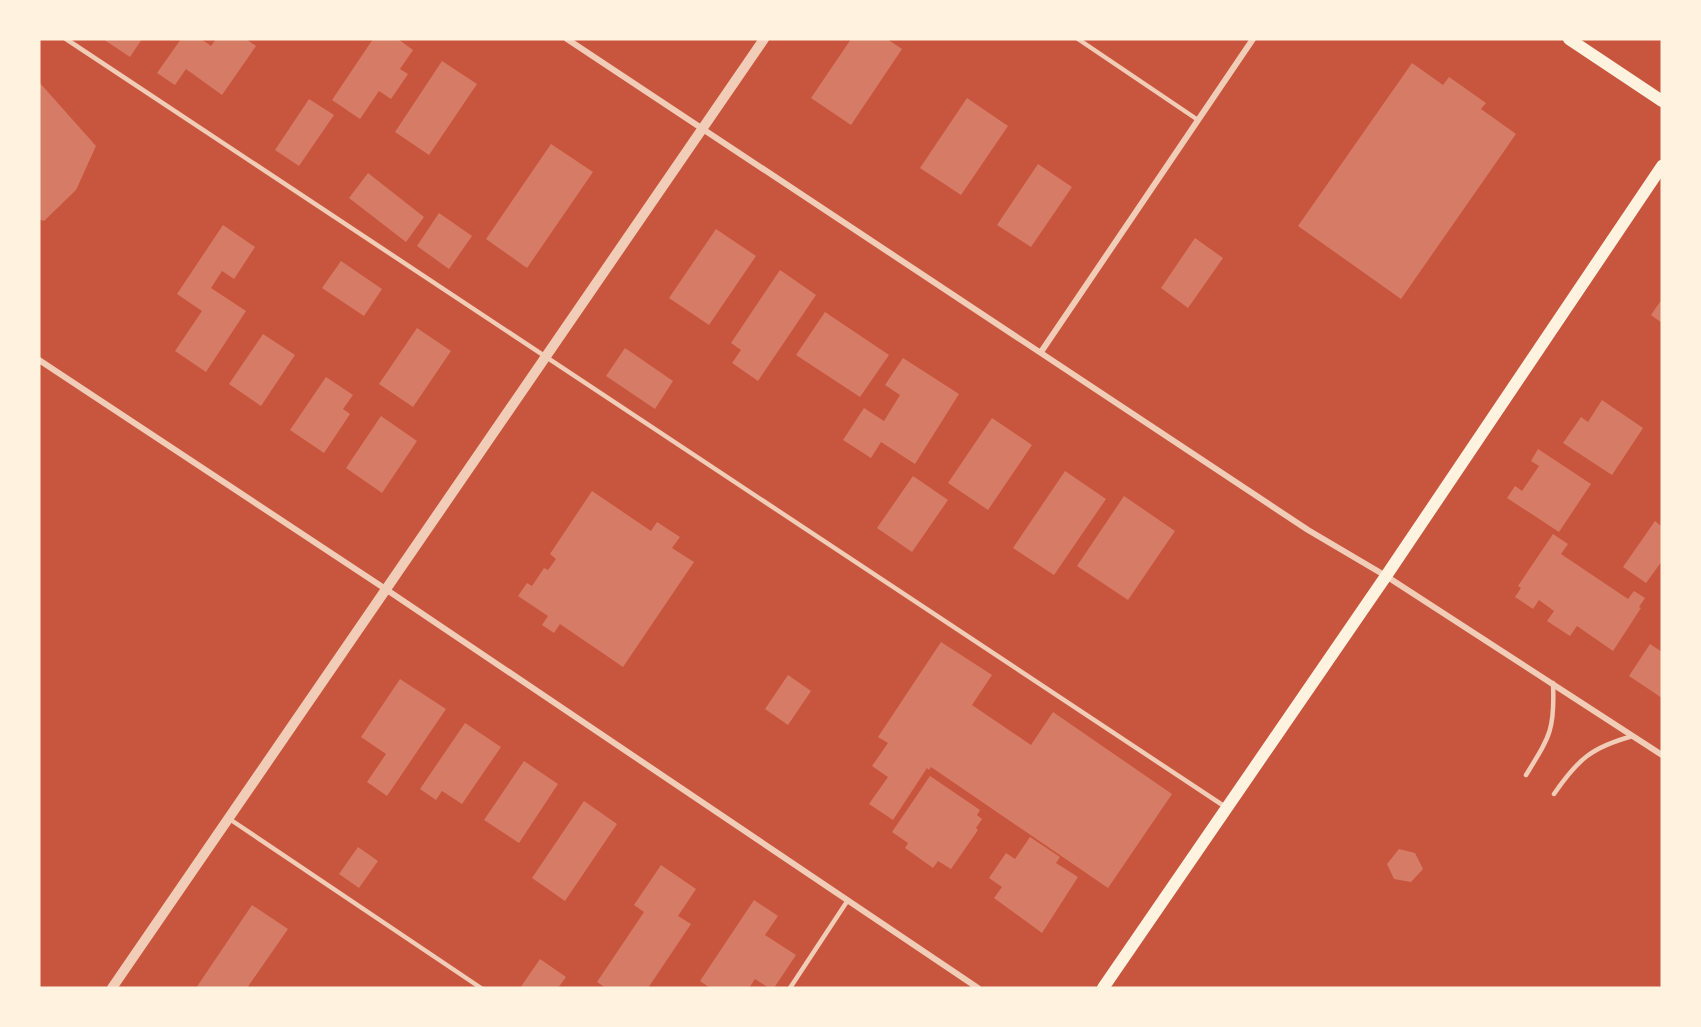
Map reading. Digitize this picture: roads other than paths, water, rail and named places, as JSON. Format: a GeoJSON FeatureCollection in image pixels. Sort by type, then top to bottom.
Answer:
{"type":"FeatureCollection","features":[{"type":"Feature","properties":{"kind":"main road"},"geometry":{"type":"LineString","coordinates":[[1569,39],[1662,101]]}},
{"type":"Feature","properties":{"kind":"main road"},"geometry":{"type":"LineString","coordinates":[[1104,988],[1386,576],[1662,166]]}},
{"type":"Feature","properties":{"kind":"street"},"geometry":{"type":"LineString","coordinates":[[567,39],[701,130],[1308,530],[1386,576],[1662,755]]}},
{"type":"Feature","properties":{"kind":"street"},"geometry":{"type":"LineString","coordinates":[[112,988],[764,39]]}},
{"type":"Feature","properties":{"kind":"street"},"geometry":{"type":"LineString","coordinates":[[1041,352],[1253,39]]}},
{"type":"Feature","properties":{"kind":"street"},"geometry":{"type":"LineString","coordinates":[[39,360],[387,590],[978,988]]}},
{"type":"Feature","properties":{"kind":"lane"},"geometry":{"type":"LineString","coordinates":[[66,39],[1227,808]]}},
{"type":"Feature","properties":{"kind":"lane"},"geometry":{"type":"LineString","coordinates":[[1078,39],[1198,120]]}},
{"type":"Feature","properties":{"kind":"lane"},"geometry":{"type":"LineString","coordinates":[[1526,775],[1550,737],[1554,713],[1552,683]]}},
{"type":"Feature","properties":{"kind":"lane"},"geometry":{"type":"LineString","coordinates":[[1554,794],[1572,767],[1591,751],[1633,736]]}},
{"type":"Feature","properties":{"kind":"lane"},"geometry":{"type":"LineString","coordinates":[[228,818],[481,988]]}},
{"type":"Feature","properties":{"kind":"lane"},"geometry":{"type":"LineString","coordinates":[[790,988],[848,900]]}}]}
